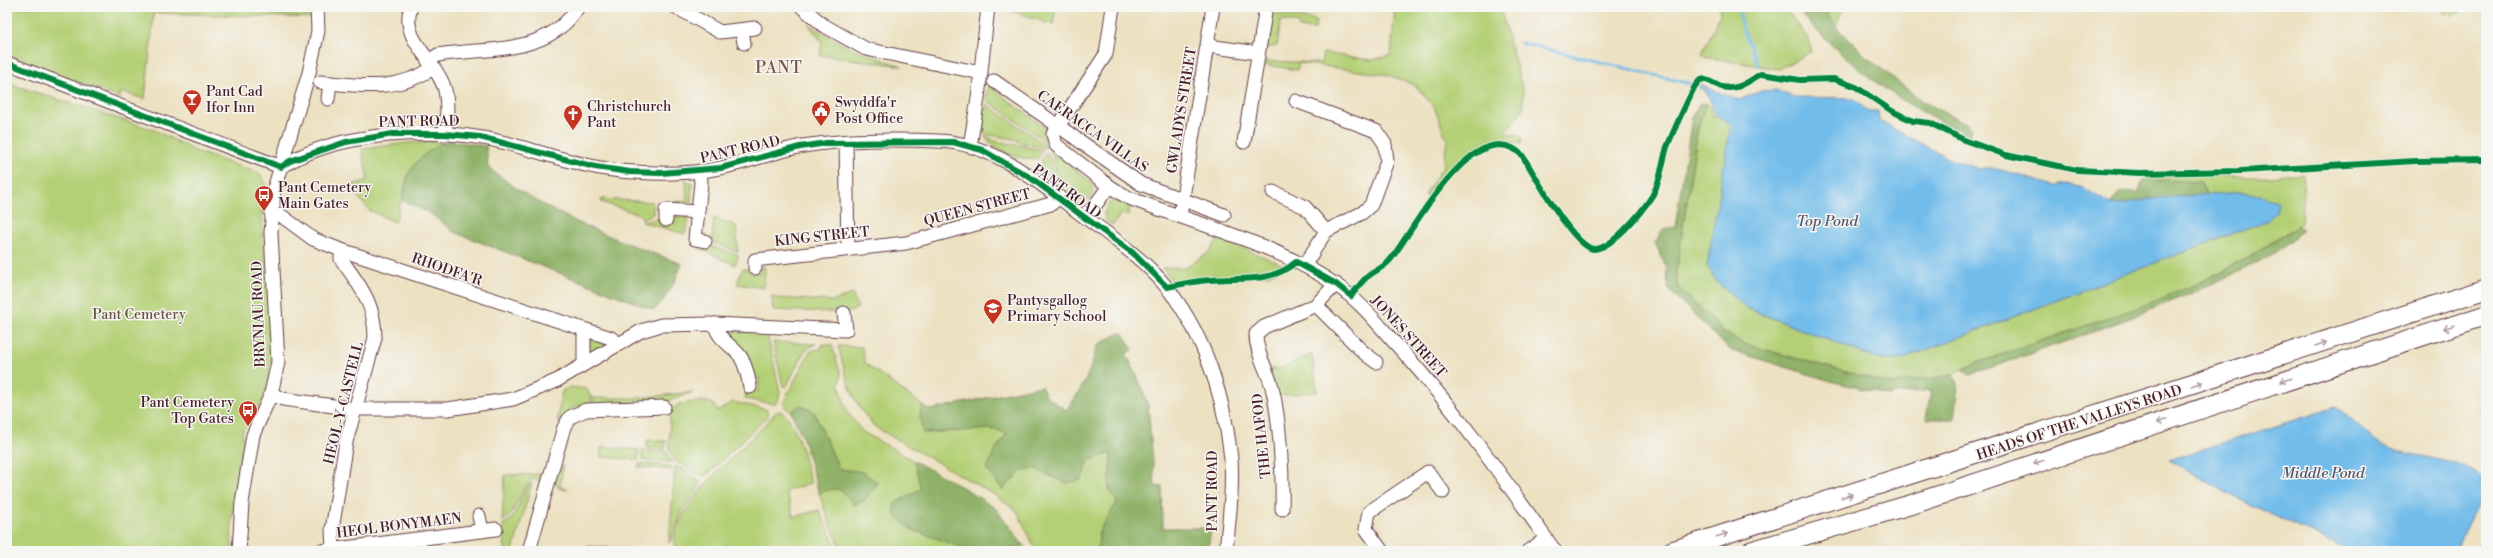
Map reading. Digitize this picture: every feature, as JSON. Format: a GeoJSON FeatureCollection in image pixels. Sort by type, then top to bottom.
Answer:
{"type":"FeatureCollection","features":[{"type":"Feature","properties":{"kind":"highway"},"geometry":{"type":"LineString","coordinates":[[2420,312],[2486,277]]}},
{"type":"Feature","properties":{"kind":"highway","name":"HEADS OF THE VALLEYS ROAD"},"geometry":{"type":"LineString","coordinates":[[1672,551],[2486,290]]}},
{"type":"Feature","properties":{"kind":"highway","name":"HEADS OF THE VALLEYS ROAD"},"geometry":{"type":"LineString","coordinates":[[1751,551],[1913,504],[2486,315]]}},
{"type":"Feature","properties":{"kind":"street","name":"BRYNIAU ROAD"},"geometry":{"type":"LineString","coordinates":[[239,551],[242,503],[253,435],[276,380],[278,346],[271,213],[274,189],[309,73],[318,31],[318,7]]}},
{"type":"Feature","properties":{"kind":"street"},"geometry":{"type":"LineString","coordinates":[[412,7],[409,15],[409,30],[431,64],[445,90],[445,134]]}},
{"type":"Feature","properties":{"kind":"street"},"geometry":{"type":"LineString","coordinates":[[328,99],[325,83],[361,87],[408,82],[431,64],[438,55],[524,46],[553,33],[578,7]]}},
{"type":"Feature","properties":{"kind":"street"},"geometry":{"type":"LineString","coordinates":[[676,7],[720,32],[755,28]]}},
{"type":"Feature","properties":{"kind":"street"},"geometry":{"type":"LineString","coordinates":[[802,7],[823,25],[866,49],[981,73]]}},
{"type":"Feature","properties":{"kind":"street"},"geometry":{"type":"LineString","coordinates":[[970,146],[981,73],[988,7]]}},
{"type":"Feature","properties":{"kind":"street"},"geometry":{"type":"LineString","coordinates":[[1058,127],[1106,54],[1114,7]]}},
{"type":"Feature","properties":{"kind":"street","name":"GWLADYS STREET"},"geometry":{"type":"LineString","coordinates":[[1180,217],[1213,7]]}},
{"type":"Feature","properties":{"kind":"street"},"geometry":{"type":"LineString","coordinates":[[1244,142],[1266,7]]}},
{"type":"Feature","properties":{"kind":"street"},"geometry":{"type":"LineString","coordinates":[[742,30],[744,43]]}},
{"type":"Feature","properties":{"kind":"street"},"geometry":{"type":"LineString","coordinates":[[1208,46],[1258,53]]}},
{"type":"Feature","properties":{"kind":"street"},"geometry":{"type":"LineString","coordinates":[[7,63],[280,167]]}},
{"type":"Feature","properties":{"kind":"street","name":"CAERACCA VILLAS"},"geometry":{"type":"LineString","coordinates":[[994,81],[1131,178],[1183,201],[1224,215]]}},
{"type":"Feature","properties":{"kind":"street"},"geometry":{"type":"LineString","coordinates":[[1296,100],[1376,131],[1381,137],[1388,152],[1387,161],[1371,205],[1362,213],[1326,231],[1304,266]]}},
{"type":"Feature","properties":{"kind":"street","name":"JONES STREET"},"geometry":{"type":"LineString","coordinates":[[1058,127],[1053,134],[1056,145],[1109,186],[1127,197],[1252,243],[1304,266],[1336,284],[1360,304],[1457,416],[1555,551]]}},
{"type":"Feature","properties":{"kind":"street","name":"PANT ROAD"},"geometry":{"type":"LineString","coordinates":[[280,167],[290,161],[320,150],[358,140],[393,134],[445,134],[480,137],[568,161],[630,172],[700,171],[800,147],[846,142],[937,141],[970,146],[998,158],[1059,197],[1133,253],[1162,281],[1189,321],[1200,341],[1222,410],[1231,460],[1231,510],[1226,551]]}},
{"type":"Feature","properties":{"kind":"street"},"geometry":{"type":"LineString","coordinates":[[846,142],[848,249]]}},
{"type":"Feature","properties":{"kind":"street"},"geometry":{"type":"LineString","coordinates":[[700,171],[701,183],[695,239],[705,241]]}},
{"type":"Feature","properties":{"kind":"street"},"geometry":{"type":"LineString","coordinates":[[1086,218],[1109,186]]}},
{"type":"Feature","properties":{"kind":"street"},"geometry":{"type":"LineString","coordinates":[[1273,192],[1305,207],[1326,231]]}},
{"type":"Feature","properties":{"kind":"street","name":"QUEEN STREET"},"geometry":{"type":"LineString","coordinates":[[901,244],[1051,204],[1059,197]]}},
{"type":"Feature","properties":{"kind":"street"},"geometry":{"type":"LineString","coordinates":[[666,220],[666,210],[697,212]]}},
{"type":"Feature","properties":{"kind":"street","name":"RHODFA'R"},"geometry":{"type":"LineString","coordinates":[[271,213],[279,214],[313,239],[341,250],[584,331],[611,338],[619,344]]}},
{"type":"Feature","properties":{"kind":"street","name":"KING STREET"},"geometry":{"type":"LineString","coordinates":[[755,268],[754,260],[901,244]]}},
{"type":"Feature","properties":{"kind":"street","name":"HEOL-Y-CASTELL"},"geometry":{"type":"LineString","coordinates":[[327,550],[335,515],[346,442],[373,350],[375,324],[360,283],[341,259],[341,250]]}},
{"type":"Feature","properties":{"kind":"street","name":"THE HAFOD"},"geometry":{"type":"LineString","coordinates":[[1282,509],[1283,488],[1275,402],[1271,386],[1256,345],[1256,334],[1264,327],[1316,305],[1336,284]]}},
{"type":"Feature","properties":{"kind":"street"},"geometry":{"type":"LineString","coordinates":[[1316,305],[1363,352],[1376,362]]}},
{"type":"Feature","properties":{"kind":"street"},"geometry":{"type":"LineString","coordinates":[[271,394],[283,399],[355,409],[448,409],[513,399],[556,381],[641,331],[661,325],[715,324],[846,330],[844,313]]}},
{"type":"Feature","properties":{"kind":"street"},"geometry":{"type":"LineString","coordinates":[[715,324],[720,336],[740,356],[746,369],[750,387]]}},
{"type":"Feature","properties":{"kind":"street"},"geometry":{"type":"LineString","coordinates":[[584,331],[584,364]]}},
{"type":"Feature","properties":{"kind":"street"},"geometry":{"type":"LineString","coordinates":[[529,551],[564,427],[570,417],[586,410],[664,407]]}},
{"type":"Feature","properties":{"kind":"street"},"geometry":{"type":"LineString","coordinates":[[1382,551],[1366,529],[1369,512],[1428,472],[1443,492]]}},
{"type":"Feature","properties":{"kind":"street","name":"HEOL BONYMAEN"},"geometry":{"type":"LineString","coordinates":[[480,516],[482,531]]}},
{"type":"Feature","properties":{"kind":"street","name":"HEOL BONYMAEN"},"geometry":{"type":"LineString","coordinates":[[327,550],[496,529]]}},
{"type":"Feature","properties":{"kind":"street"},"geometry":{"type":"LineString","coordinates":[[1528,551],[1546,539]]}},
{"type":"Feature","properties":{"kind":"green space"},"geometry":{"type":"Polygon","coordinates":[[[7,7],[313,7],[312,18],[154,13],[145,99],[121,92],[120,98],[7,55],[7,7]]]}},
{"type":"Feature","properties":{"kind":"green space"},"geometry":{"type":"Polygon","coordinates":[[[1001,7],[1056,7],[1053,25],[1001,7]]]}},
{"type":"Feature","properties":{"kind":"green space"},"geometry":{"type":"Polygon","coordinates":[[[1395,7],[1500,7],[1523,91],[1523,109],[1505,133],[1519,135],[1522,138],[1521,144],[1505,142],[1478,148],[1456,163],[1429,197],[1425,195],[1443,167],[1447,140],[1434,107],[1416,86],[1388,75],[1299,63],[1297,70],[1260,64],[1261,61],[1321,63],[1323,53],[1372,60],[1391,55],[1395,7]]]}},
{"type":"Feature","properties":{"kind":"green space"},"geometry":{"type":"Polygon","coordinates":[[[1719,7],[1784,7],[1807,37],[1812,51],[1779,69],[1704,57],[1702,53],[1720,16],[1719,7]]]}},
{"type":"Feature","properties":{"kind":"green space"},"geometry":{"type":"Polygon","coordinates":[[[1806,7],[1822,7],[1836,27],[1868,58],[1922,101],[1966,123],[1971,129],[1970,135],[1921,111],[1878,84],[1838,51],[1801,13],[1806,7]]]}},
{"type":"Feature","properties":{"kind":"green space"},"geometry":{"type":"Polygon","coordinates":[[[1822,7],[1843,7],[1836,27],[1822,7]]]}},
{"type":"Feature","properties":{"kind":"green space"},"geometry":{"type":"Polygon","coordinates":[[[2439,7],[2464,7],[2458,13],[2448,14],[2444,13],[2439,7]]]}},
{"type":"Feature","properties":{"kind":"green space"},"geometry":{"type":"Polygon","coordinates":[[[1271,13],[1316,20],[1315,29],[1299,28],[1298,23],[1281,20],[1277,46],[1265,48],[1271,13]]]}},
{"type":"Feature","properties":{"kind":"green space"},"geometry":{"type":"Polygon","coordinates":[[[808,24],[854,48],[877,58],[902,66],[820,55],[822,42],[808,24]]]}},
{"type":"Feature","properties":{"kind":"green space","name":"Pant Cemetery"},"geometry":{"type":"Polygon","coordinates":[[[7,83],[154,130],[197,152],[259,173],[265,182],[262,215],[271,318],[272,344],[270,370],[265,393],[255,415],[243,429],[242,437],[244,440],[236,481],[233,509],[231,537],[232,551],[7,551],[7,83]]]}},
{"type":"Feature","properties":{"kind":"green space"},"geometry":{"type":"Polygon","coordinates":[[[988,85],[1047,129],[1045,141],[989,102],[986,97],[988,85]]]}},
{"type":"Feature","properties":{"kind":"green space"},"geometry":{"type":"Polygon","coordinates":[[[1706,103],[1711,110],[1712,117],[1716,116],[1731,124],[1707,266],[1717,282],[1746,308],[1880,360],[1900,360],[2268,220],[2276,212],[2243,192],[2207,195],[2200,182],[2158,180],[2148,176],[2212,174],[2228,177],[2269,177],[2304,173],[2301,224],[2266,246],[2206,279],[2152,303],[1982,361],[1962,369],[1953,375],[1890,384],[1744,344],[1727,334],[1678,288],[1676,273],[1698,128],[1706,103]]]}},
{"type":"Feature","properties":{"kind":"green space"},"geometry":{"type":"Polygon","coordinates":[[[1706,103],[1698,128],[1676,273],[1678,288],[1727,334],[1744,344],[1890,384],[1953,375],[1958,383],[1954,419],[1926,419],[1931,390],[1888,395],[1834,382],[1730,350],[1668,289],[1666,266],[1655,243],[1663,229],[1675,227],[1692,118],[1699,104],[1706,103]]]}},
{"type":"Feature","properties":{"kind":"green space"},"geometry":{"type":"Polygon","coordinates":[[[986,104],[1047,146],[1045,148],[1018,142],[1018,140],[984,134],[983,120],[986,104]]]}},
{"type":"Feature","properties":{"kind":"green space"},"geometry":{"type":"Polygon","coordinates":[[[985,136],[995,141],[1043,150],[1038,158],[1031,159],[1016,157],[995,147],[985,136]]]}},
{"type":"Feature","properties":{"kind":"green space"},"geometry":{"type":"Polygon","coordinates":[[[450,141],[486,146],[488,167],[509,183],[555,211],[631,245],[682,264],[674,283],[662,302],[654,310],[454,232],[430,213],[403,201],[407,179],[412,168],[426,153],[444,142],[450,141]]]}},
{"type":"Feature","properties":{"kind":"green space"},"geometry":{"type":"Polygon","coordinates":[[[444,142],[429,151],[416,163],[412,169],[406,183],[395,222],[369,210],[349,186],[368,180],[362,149],[406,143],[444,142]]]}},
{"type":"Feature","properties":{"kind":"green space"},"geometry":{"type":"Polygon","coordinates":[[[1050,149],[1090,181],[1094,188],[1091,198],[1078,201],[1063,190],[1050,149]]]}},
{"type":"Feature","properties":{"kind":"green space"},"geometry":{"type":"Polygon","coordinates":[[[1047,152],[1061,187],[1060,189],[1040,167],[1043,163],[1041,160],[1047,152]]]}},
{"type":"Feature","properties":{"kind":"green space"},"geometry":{"type":"Polygon","coordinates":[[[2148,176],[2158,180],[2200,182],[2207,195],[2148,199],[2123,205],[2110,204],[2120,192],[2138,193],[2142,182],[2148,176]]]}},
{"type":"Feature","properties":{"kind":"green space"},"geometry":{"type":"Polygon","coordinates":[[[686,180],[692,184],[691,203],[672,205],[672,202],[687,201],[686,180]]]}},
{"type":"Feature","properties":{"kind":"green space"},"geometry":{"type":"Polygon","coordinates":[[[602,199],[653,202],[653,214],[642,219],[641,215],[601,202],[602,199]]]}},
{"type":"Feature","properties":{"kind":"green space"},"geometry":{"type":"Polygon","coordinates":[[[1115,201],[1131,206],[1127,216],[1121,214],[1113,225],[1106,221],[1104,213],[1109,203],[1115,201]]]}},
{"type":"Feature","properties":{"kind":"green space"},"geometry":{"type":"Polygon","coordinates":[[[670,216],[687,217],[689,220],[685,234],[642,222],[670,216]]]}},
{"type":"Feature","properties":{"kind":"green space"},"geometry":{"type":"Polygon","coordinates":[[[714,218],[736,226],[738,252],[712,242],[714,218]]]}},
{"type":"Feature","properties":{"kind":"green space"},"geometry":{"type":"Polygon","coordinates":[[[2297,227],[2303,230],[2278,251],[2248,267],[2165,304],[2101,329],[1970,375],[1962,369],[2145,305],[2175,293],[2229,268],[2297,227]]]}},
{"type":"Feature","properties":{"kind":"green space"},"geometry":{"type":"Polygon","coordinates":[[[1219,238],[1286,266],[1268,275],[1216,277],[1174,283],[1162,268],[1186,268],[1209,252],[1219,238]]]}},
{"type":"Feature","properties":{"kind":"green space"},"geometry":{"type":"Polygon","coordinates":[[[700,243],[739,255],[735,265],[700,249],[700,243]]]}},
{"type":"Feature","properties":{"kind":"green space"},"geometry":{"type":"Polygon","coordinates":[[[762,265],[765,268],[764,288],[737,284],[742,269],[751,269],[751,274],[759,273],[762,265]]]}},
{"type":"Feature","properties":{"kind":"green space"},"geometry":{"type":"Polygon","coordinates":[[[852,294],[858,308],[848,313],[773,310],[772,296],[777,298],[834,301],[852,294]]]}},
{"type":"Feature","properties":{"kind":"green space"},"geometry":{"type":"Polygon","coordinates":[[[722,331],[767,333],[780,392],[778,401],[774,404],[745,399],[746,391],[759,391],[759,378],[755,378],[722,331]]]}},
{"type":"Feature","properties":{"kind":"green space"},"geometry":{"type":"Polygon","coordinates":[[[1122,332],[1133,350],[1126,354],[1137,375],[1148,405],[1155,487],[1162,486],[1163,528],[1211,528],[1208,551],[1098,551],[1099,532],[1117,502],[1109,489],[1111,453],[1089,460],[1081,480],[1066,483],[1034,468],[1021,471],[1003,490],[986,469],[995,451],[1007,433],[991,429],[923,433],[920,415],[922,405],[930,410],[1041,386],[1047,397],[1066,410],[1072,403],[1086,379],[1097,345],[1122,332]]]}},
{"type":"Feature","properties":{"kind":"green space"},"geometry":{"type":"Polygon","coordinates":[[[589,338],[605,342],[606,344],[590,356],[589,338]]]}},
{"type":"Feature","properties":{"kind":"green space"},"geometry":{"type":"Polygon","coordinates":[[[773,342],[816,344],[805,350],[786,387],[783,386],[773,342]]]}},
{"type":"Feature","properties":{"kind":"green space"},"geometry":{"type":"Polygon","coordinates":[[[823,344],[832,345],[841,375],[839,384],[847,412],[863,432],[914,461],[921,489],[894,504],[910,529],[937,538],[1006,551],[843,551],[830,525],[819,493],[833,488],[845,492],[863,472],[839,469],[814,412],[800,405],[791,412],[785,407],[784,401],[810,351],[820,349],[823,344]]]}},
{"type":"Feature","properties":{"kind":"green space"},"geometry":{"type":"Polygon","coordinates":[[[838,346],[862,347],[865,363],[922,405],[920,415],[923,433],[991,429],[1007,433],[995,451],[1021,471],[1034,468],[1065,483],[1089,460],[1111,453],[1109,489],[1117,502],[1099,532],[1098,551],[1036,551],[1017,511],[993,494],[875,427],[855,399],[847,380],[838,346]]]}},
{"type":"Feature","properties":{"kind":"green space"},"geometry":{"type":"Polygon","coordinates":[[[1312,354],[1317,392],[1276,396],[1270,369],[1279,369],[1312,354]]]}},
{"type":"Feature","properties":{"kind":"green space"},"geometry":{"type":"Polygon","coordinates":[[[570,387],[587,389],[591,397],[591,405],[572,408],[560,422],[557,421],[562,391],[570,387]]]}},
{"type":"Feature","properties":{"kind":"green space"},"geometry":{"type":"Polygon","coordinates":[[[693,392],[668,401],[593,405],[593,396],[595,398],[637,398],[693,392]]]}},
{"type":"Feature","properties":{"kind":"green space"},"geometry":{"type":"Polygon","coordinates":[[[2486,396],[2486,420],[2480,411],[2486,396]]]}},
{"type":"Feature","properties":{"kind":"green space"},"geometry":{"type":"Polygon","coordinates":[[[702,401],[712,403],[718,411],[733,402],[766,409],[768,416],[706,476],[702,476],[676,462],[669,450],[670,411],[679,404],[702,401]]]}},
{"type":"Feature","properties":{"kind":"green space"},"geometry":{"type":"Polygon","coordinates":[[[800,405],[814,412],[839,469],[863,472],[878,483],[864,501],[853,505],[846,495],[835,489],[819,493],[803,438],[791,412],[800,405]]]}},
{"type":"Feature","properties":{"kind":"green space"},"geometry":{"type":"Polygon","coordinates":[[[780,411],[792,423],[800,443],[811,483],[786,491],[794,517],[819,510],[838,551],[684,551],[678,549],[673,542],[679,524],[701,489],[775,413],[780,411]]]}},
{"type":"Feature","properties":{"kind":"green space"},"geometry":{"type":"Polygon","coordinates":[[[647,440],[666,441],[665,449],[647,448],[647,440]]]}},
{"type":"Feature","properties":{"kind":"green space"},"geometry":{"type":"Polygon","coordinates":[[[601,447],[639,450],[638,460],[601,457],[601,447]]]}},
{"type":"Feature","properties":{"kind":"green space"},"geometry":{"type":"Polygon","coordinates":[[[642,450],[666,452],[672,462],[642,460],[642,450]]]}},
{"type":"Feature","properties":{"kind":"green space"},"geometry":{"type":"Polygon","coordinates":[[[914,461],[964,488],[996,509],[1023,545],[1006,551],[966,549],[910,529],[895,515],[894,504],[921,489],[914,461]]]}},
{"type":"Feature","properties":{"kind":"green space"},"geometry":{"type":"Polygon","coordinates":[[[639,463],[670,466],[672,470],[638,467],[639,463]]]}},
{"type":"Feature","properties":{"kind":"green space"},"geometry":{"type":"Polygon","coordinates":[[[560,466],[563,466],[560,487],[567,488],[567,490],[560,489],[555,482],[560,466]]]}},
{"type":"Feature","properties":{"kind":"green space"},"geometry":{"type":"Polygon","coordinates":[[[675,466],[692,473],[701,484],[683,510],[669,543],[675,466]]]}},
{"type":"Feature","properties":{"kind":"green space"},"geometry":{"type":"Polygon","coordinates":[[[543,474],[541,481],[530,479],[509,517],[502,521],[505,475],[543,474]]]}},
{"type":"Feature","properties":{"kind":"green space"},"geometry":{"type":"Polygon","coordinates":[[[532,482],[513,551],[505,551],[503,524],[511,520],[529,484],[532,482]]]}},
{"type":"Feature","properties":{"kind":"green space"},"geometry":{"type":"Polygon","coordinates":[[[2486,538],[2486,551],[2473,551],[2486,538]]]}},
{"type":"Feature","properties":{"kind":"green space"},"geometry":{"type":"Polygon","coordinates":[[[1023,545],[1027,551],[1006,551],[1023,545]]]}},
{"type":"Feature","properties":{"kind":"green space"},"geometry":{"type":"Polygon","coordinates":[[[587,546],[628,549],[627,551],[586,551],[587,546]]]}},
{"type":"Feature","properties":{"kind":"water","name":"Top Pond"},"geometry":{"type":"Polygon","coordinates":[[[1700,85],[1739,100],[1761,91],[1776,90],[1793,97],[1854,98],[1867,111],[1878,111],[1879,121],[1950,159],[1979,169],[1992,167],[2054,186],[2067,184],[2084,188],[2110,204],[2123,205],[2148,199],[2243,192],[2278,201],[2276,212],[2268,220],[1900,360],[1880,360],[1746,308],[1717,282],[1707,266],[1731,124],[1716,116],[1707,92],[1699,88],[1700,85]]]}},
{"type":"Feature","properties":{"kind":"water","name":"Middle Pond"},"geometry":{"type":"Polygon","coordinates":[[[2336,407],[2374,440],[2386,447],[2460,466],[2483,479],[2486,489],[2455,551],[2351,551],[2234,497],[2169,460],[2336,407]]]}},
{"type":"Feature","properties":{"kind":"waterway"},"geometry":{"type":"LineString","coordinates":[[1739,7],[1741,24],[1759,66]]}},
{"type":"Feature","properties":{"kind":"waterway"},"geometry":{"type":"LineString","coordinates":[[1521,43],[1691,84]]}},
{"type":"Feature","properties":{"kind":"cycle path"},"geometry":{"type":"LineString","coordinates":[[7,63],[281,167],[290,161],[346,142],[393,134],[445,134],[480,137],[595,167],[630,172],[661,173],[721,168],[800,147],[827,143],[953,142],[982,150],[1031,178],[1133,253],[1167,287],[1204,280],[1266,277],[1276,274],[1296,262],[1336,284],[1351,296],[1365,279],[1391,259],[1430,201],[1448,179],[1466,160],[1485,148],[1504,145],[1522,155],[1553,206],[1581,242],[1590,248],[1597,249],[1606,245],[1615,239],[1633,221],[1655,191],[1670,139],[1695,86],[1701,79],[1728,88],[1743,85],[1761,74],[1800,80],[1834,79],[1856,87],[1892,111],[1913,121],[1930,123],[1964,140],[2006,155],[2077,170],[2140,173],[2240,171],[2416,161],[2486,160]]}},
{"type":"Feature","properties":{"kind":"place","name":"Pant Cad Ifor Inn"},"geometry":{"type":"Point","coordinates":[192,116]}},
{"type":"Feature","properties":{"kind":"place","name":"Swyddfa'r Post Office"},"geometry":{"type":"Point","coordinates":[821,127]}},
{"type":"Feature","properties":{"kind":"place","name":"Christchurch Pant"},"geometry":{"type":"Point","coordinates":[573,131]}},
{"type":"Feature","properties":{"kind":"place","name":"Pant Cemetery Main Gates"},"geometry":{"type":"Point","coordinates":[264,212]}},
{"type":"Feature","properties":{"kind":"place","name":"Pantysgallog Primary School"},"geometry":{"type":"Point","coordinates":[993,325]}},
{"type":"Feature","properties":{"kind":"place","name":"Pant Cemetery Top Gates"},"geometry":{"type":"Point","coordinates":[248,427]}},
{"type":"Feature","properties":{"kind":"district","name":"PANT"},"geometry":{"type":"Point","coordinates":[779,67]}}]}
